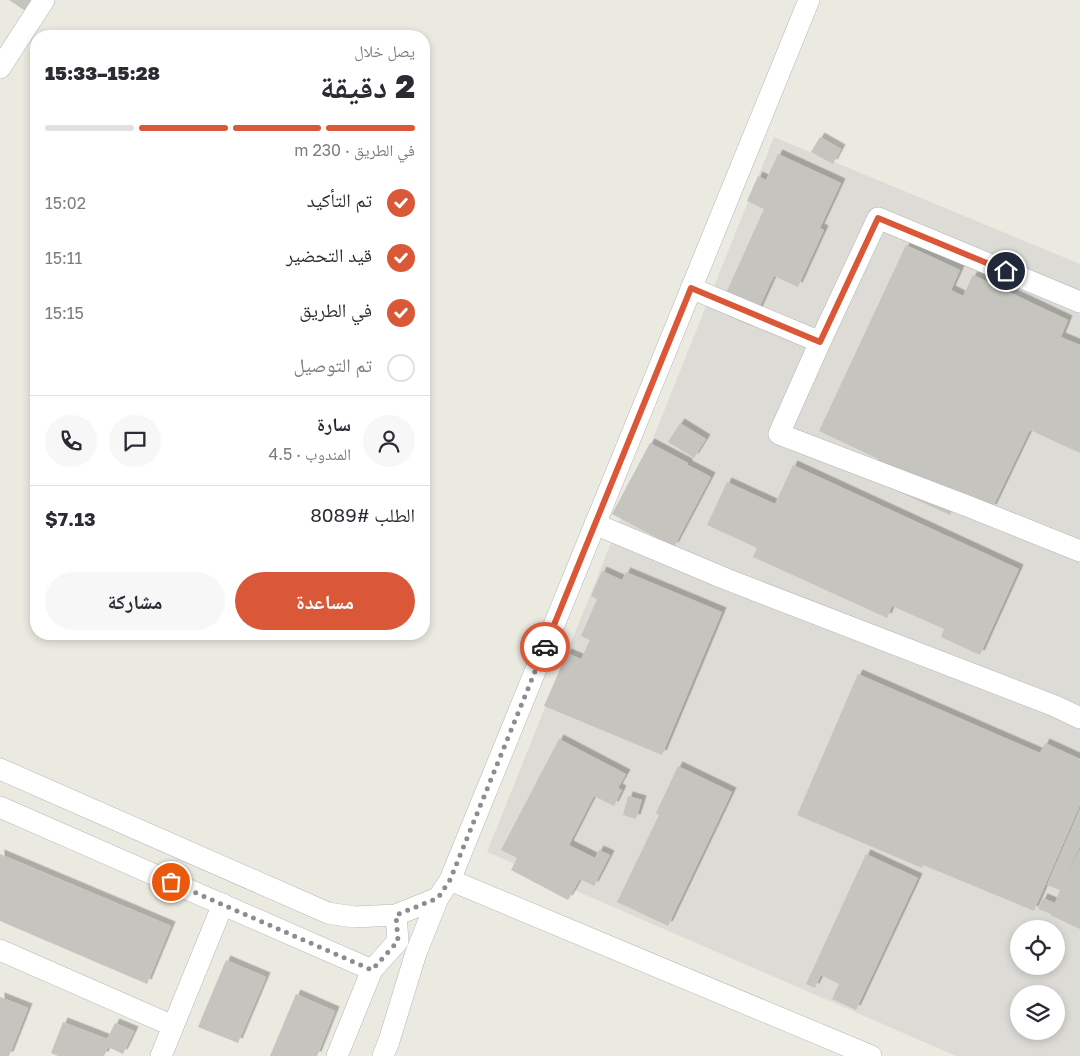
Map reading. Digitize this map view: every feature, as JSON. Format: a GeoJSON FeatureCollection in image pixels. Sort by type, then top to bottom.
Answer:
{"type":"FeatureCollection","features":[{"type":"Feature","properties":{"kind":"street"},"geometry":{"type":"LineString","coordinates":[[0,68],[44,0]]}},
{"type":"Feature","properties":{"kind":"street"},"geometry":{"type":"LineString","coordinates":[[383,1056],[416,952],[438,898],[450,880],[809,0]]}},
{"type":"Feature","properties":{"kind":"street"},"geometry":{"type":"LineString","coordinates":[[1080,302],[878,218],[779,434],[1080,551]]}},
{"type":"Feature","properties":{"kind":"street"},"geometry":{"type":"LineString","coordinates":[[691,288],[820,342]]}},
{"type":"Feature","properties":{"kind":"street"},"geometry":{"type":"LineString","coordinates":[[595,524],[726,579],[1055,706],[1080,718]]}},
{"type":"Feature","properties":{"kind":"street"},"geometry":{"type":"LineString","coordinates":[[0,769],[328,913],[354,917],[396,915],[438,898]]}},
{"type":"Feature","properties":{"kind":"street"},"geometry":{"type":"LineString","coordinates":[[0,807],[372,970]]}},
{"type":"Feature","properties":{"kind":"street"},"geometry":{"type":"LineString","coordinates":[[450,880],[871,1056]]}},
{"type":"Feature","properties":{"kind":"street"},"geometry":{"type":"LineString","coordinates":[[161,1056],[223,904]]}},
{"type":"Feature","properties":{"kind":"street"},"geometry":{"type":"LineString","coordinates":[[337,1056],[372,970],[398,941],[396,915]]}},
{"type":"Feature","properties":{"kind":"street"},"geometry":{"type":"LineString","coordinates":[[398,941],[416,952]]}},
{"type":"Feature","properties":{"kind":"street"},"geometry":{"type":"LineString","coordinates":[[0,950],[173,1026]]}},
{"type":"Feature","properties":{"kind":"shaded area"},"geometry":{"type":"Polygon","coordinates":[[[774,137],[1080,264],[1080,1056],[956,1056],[487,852],[774,137]]]}},
{"type":"Feature","properties":{"kind":"building"},"geometry":{"type":"Polygon","coordinates":[[[9,0],[34,0],[27,12],[9,0]]]}},
{"type":"Feature","properties":{"kind":"building"},"geometry":{"type":"Polygon","coordinates":[[[820,137],[841,149],[833,164],[811,152],[820,137]]]}},
{"type":"Feature","properties":{"kind":"building"},"geometry":{"type":"Polygon","coordinates":[[[778,154],[841,183],[820,228],[824,230],[798,287],[774,276],[751,326],[718,311],[764,209],[747,201],[758,176],[766,180],[778,154]]]}},
{"type":"Feature","properties":{"kind":"building"},"geometry":{"type":"Polygon","coordinates":[[[906,245],[960,270],[951,290],[963,296],[973,275],[1068,320],[1061,337],[1080,345],[1080,453],[1030,430],[992,509],[960,494],[950,515],[869,478],[878,459],[819,431],[906,245]]]}},
{"type":"Feature","properties":{"kind":"building"},"geometry":{"type":"Polygon","coordinates":[[[680,423],[706,439],[694,458],[668,442],[680,423]]]}},
{"type":"Feature","properties":{"kind":"building"},"geometry":{"type":"Polygon","coordinates":[[[650,443],[711,477],[674,547],[612,514],[650,443]]]}},
{"type":"Feature","properties":{"kind":"building"},"geometry":{"type":"Polygon","coordinates":[[[793,465],[1019,569],[980,655],[941,637],[944,629],[892,606],[887,618],[753,557],[757,548],[707,525],[727,482],[775,504],[793,465]]]}},
{"type":"Feature","properties":{"kind":"building"},"geometry":{"type":"Polygon","coordinates":[[[602,571],[622,580],[626,572],[722,612],[662,755],[544,706],[567,653],[581,659],[590,640],[581,636],[597,599],[591,596],[602,571]]]}},
{"type":"Feature","properties":{"kind":"building"},"geometry":{"type":"Polygon","coordinates":[[[858,674],[1040,753],[1045,743],[1080,759],[1080,805],[1034,911],[923,865],[922,868],[797,815],[858,674]]]}},
{"type":"Feature","properties":{"kind":"building"},"geometry":{"type":"Polygon","coordinates":[[[559,739],[626,774],[618,788],[622,790],[614,806],[594,796],[569,845],[595,858],[599,850],[610,855],[594,886],[580,879],[568,900],[511,870],[517,858],[501,850],[559,739]]]}},
{"type":"Feature","properties":{"kind":"building"},"geometry":{"type":"Polygon","coordinates":[[[678,766],[732,792],[668,926],[617,902],[659,815],[656,813],[678,766]]]}},
{"type":"Feature","properties":{"kind":"building"},"geometry":{"type":"Polygon","coordinates":[[[628,796],[642,800],[636,819],[623,815],[628,796]]]}},
{"type":"Feature","properties":{"kind":"building"},"geometry":{"type":"Polygon","coordinates":[[[1080,809],[1080,846],[1063,884],[1080,849],[1080,929],[1065,922],[1065,920],[1061,920],[1038,909],[1043,898],[1055,903],[1060,890],[1047,885],[1080,809]]]}},
{"type":"Feature","properties":{"kind":"building"},"geometry":{"type":"Polygon","coordinates":[[[0,854],[171,926],[147,984],[0,921],[0,854]]]}},
{"type":"Feature","properties":{"kind":"building"},"geometry":{"type":"Polygon","coordinates":[[[866,854],[918,878],[856,1010],[832,999],[839,984],[821,975],[815,988],[806,984],[866,854]]]}},
{"type":"Feature","properties":{"kind":"building"},"geometry":{"type":"Polygon","coordinates":[[[226,960],[266,977],[238,1043],[198,1027],[226,960]]]}},
{"type":"Feature","properties":{"kind":"building"},"geometry":{"type":"Polygon","coordinates":[[[296,994],[335,1011],[317,1056],[270,1056],[296,994]]]}},
{"type":"Feature","properties":{"kind":"building"},"geometry":{"type":"Polygon","coordinates":[[[0,997],[28,1008],[9,1056],[0,1056],[0,997]]]}},
{"type":"Feature","properties":{"kind":"building"},"geometry":{"type":"Polygon","coordinates":[[[63,1022],[107,1039],[115,1023],[134,1031],[123,1054],[108,1047],[104,1056],[58,1056],[51,1053],[63,1022]]]}},
{"type":"Feature","properties":{"kind":"way so far"},"geometry":{"type":"LineString","coordinates":[[171,882],[372,970],[398,941],[396,915],[438,898],[450,880],[545,647]]}},
{"type":"Feature","properties":{"kind":"route"},"geometry":{"type":"LineString","coordinates":[[545,647],[691,288],[820,342],[878,218],[1006,271]]}}]}
